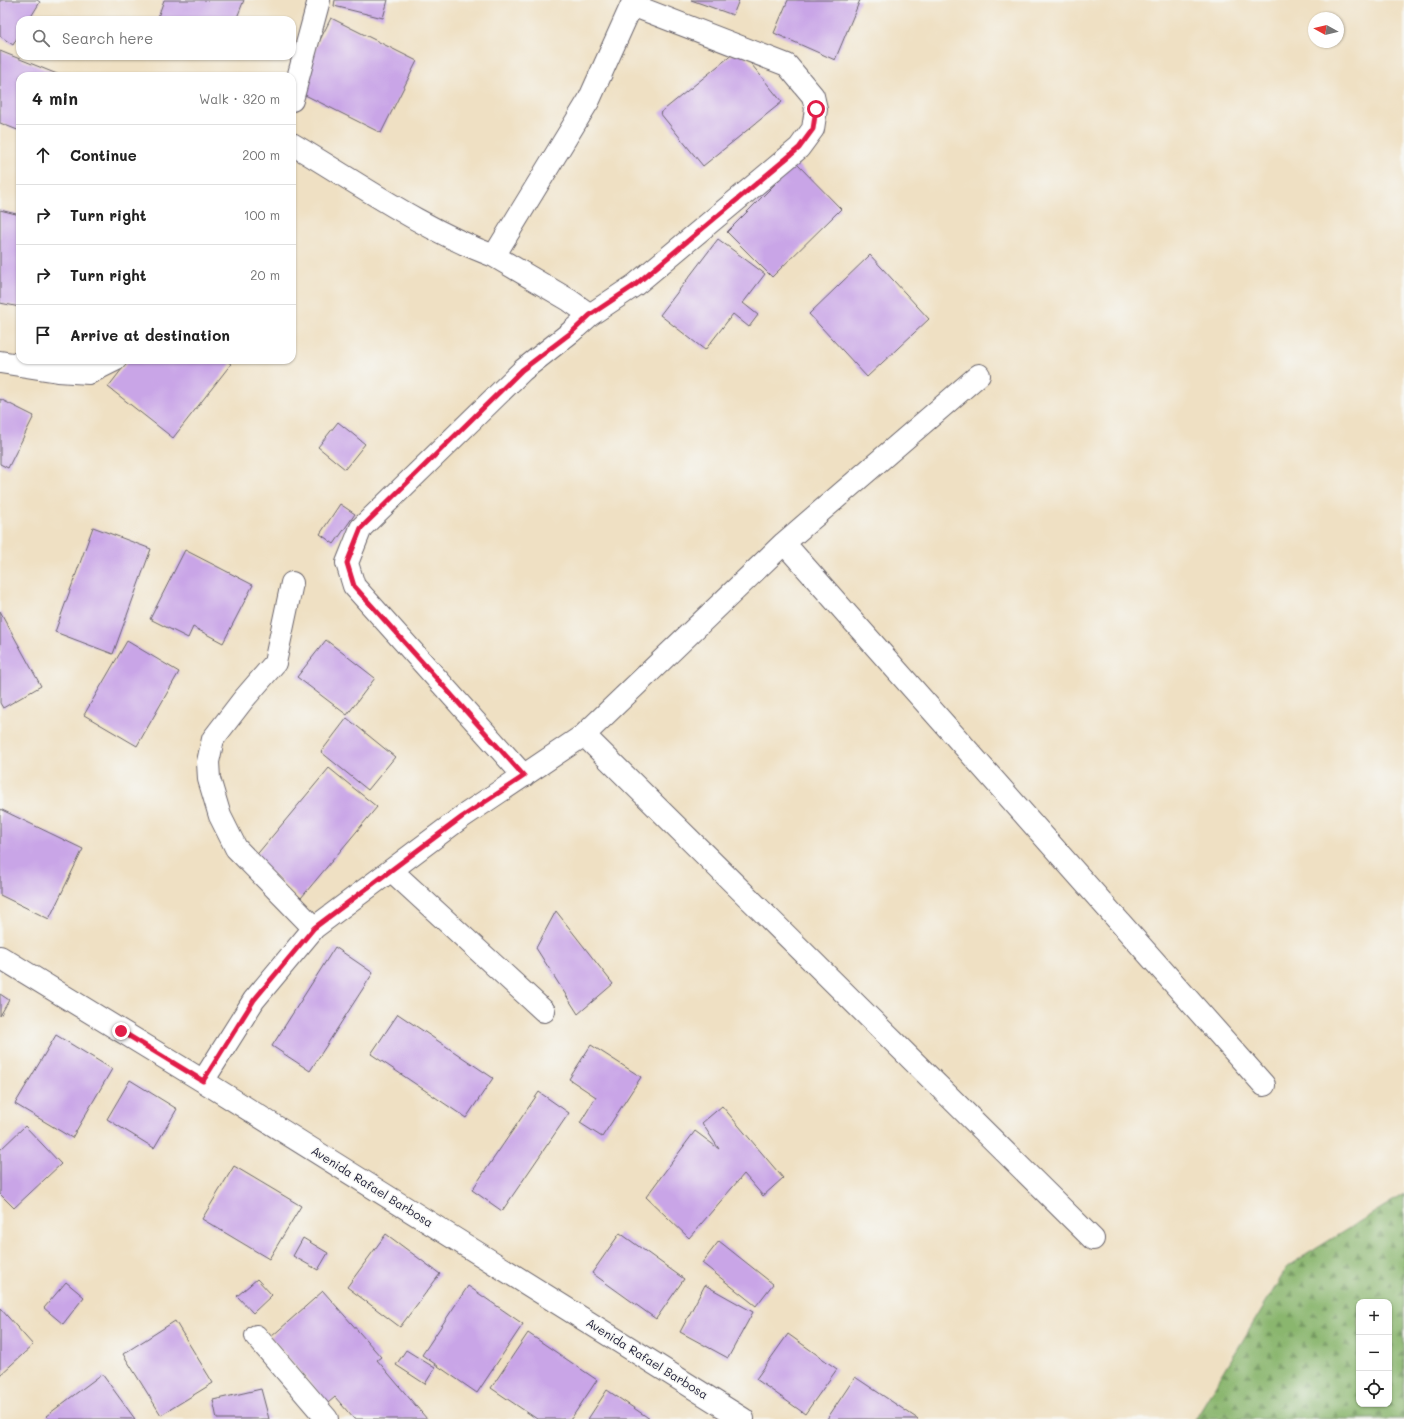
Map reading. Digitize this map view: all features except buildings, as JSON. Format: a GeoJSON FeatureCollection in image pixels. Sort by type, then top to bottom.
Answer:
{"type":"FeatureCollection","features":[{"type":"Feature","properties":{"kind":"street"},"geometry":{"type":"LineString","coordinates":[[296,85],[319,0]]}},
{"type":"Feature","properties":{"kind":"street"},"geometry":{"type":"LineString","coordinates":[[494,256],[589,100],[633,2],[787,65],[813,96],[816,109],[813,129],[799,148],[635,285],[590,315],[572,332],[522,370],[361,528],[347,563],[354,586],[524,776]]}},
{"type":"Feature","properties":{"kind":"street"},"geometry":{"type":"LineString","coordinates":[[296,146],[436,230],[464,245],[494,256],[569,300],[590,315]]}},
{"type":"Feature","properties":{"kind":"street"},"geometry":{"type":"LineString","coordinates":[[0,362],[58,371],[89,373],[107,364]]}},
{"type":"Feature","properties":{"kind":"street"},"geometry":{"type":"LineString","coordinates":[[203,1081],[254,1000],[314,928],[462,817],[584,734],[784,543],[979,374]]}},
{"type":"Feature","properties":{"kind":"street"},"geometry":{"type":"LineString","coordinates":[[784,543],[1264,1085]]}},
{"type":"Feature","properties":{"kind":"street"},"geometry":{"type":"LineString","coordinates":[[292,583],[275,663],[242,700],[213,739],[208,762],[209,779],[220,816],[236,848],[314,928]]}},
{"type":"Feature","properties":{"kind":"street"},"geometry":{"type":"LineString","coordinates":[[584,734],[1093,1239]]}},
{"type":"Feature","properties":{"kind":"street"},"geometry":{"type":"LineString","coordinates":[[392,871],[544,1011]]}},
{"type":"Feature","properties":{"kind":"street","name":"Avenida Rafael Barbosa"},"geometry":{"type":"LineString","coordinates":[[0,957],[203,1081],[743,1419]]}},
{"type":"Feature","properties":{"kind":"street"},"geometry":{"type":"LineString","coordinates":[[256,1336],[327,1419]]}},
{"type":"Feature","properties":{"kind":"green space"},"geometry":{"type":"Polygon","coordinates":[[[1404,1194],[1404,1419],[1195,1419],[1288,1266],[1404,1194]]]}},
{"type":"Feature","properties":{"kind":"route"},"geometry":{"type":"LineString","coordinates":[[121,1031],[203,1081],[254,1000],[314,928],[462,817],[524,776],[354,586],[347,563],[361,528],[522,370],[572,332],[590,315],[635,285],[799,148],[813,129],[816,109]]}}]}
